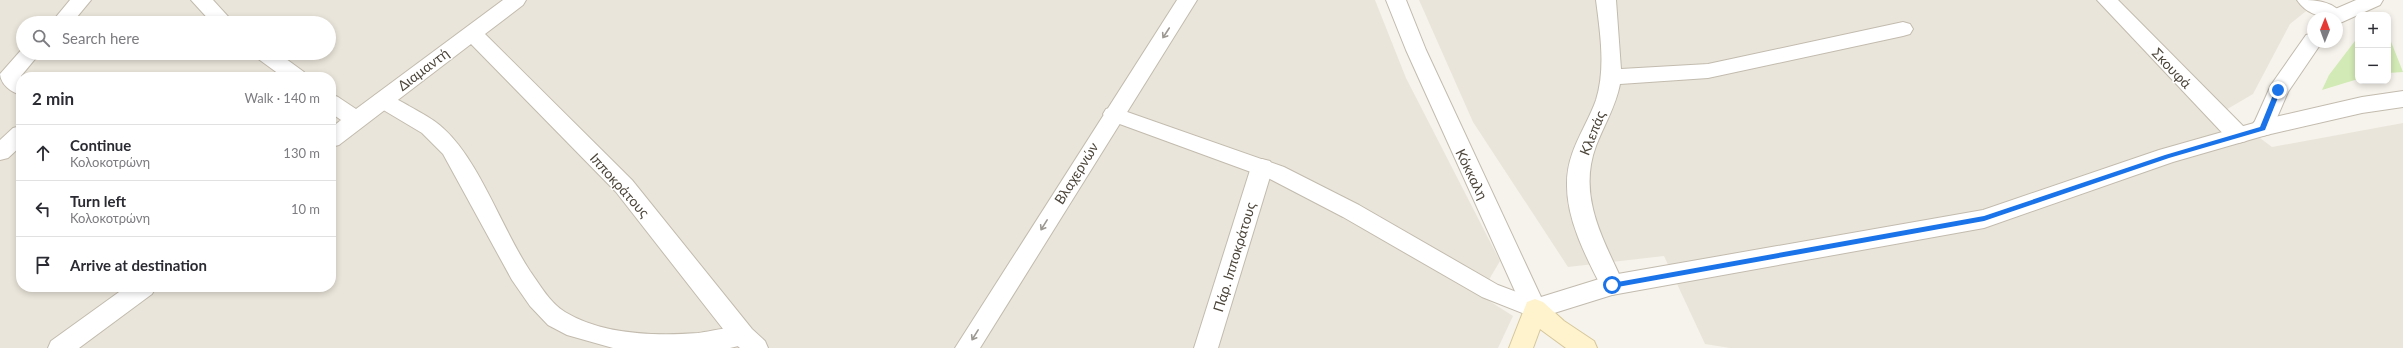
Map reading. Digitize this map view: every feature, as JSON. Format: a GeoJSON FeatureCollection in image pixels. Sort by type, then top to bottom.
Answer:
{"type":"FeatureCollection","features":[{"type":"Feature","properties":{"kind":"main road"},"geometry":{"type":"LineString","coordinates":[[1521,348],[1535,308],[1555,328],[1585,348]]}},
{"type":"Feature","properties":{"kind":"street"},"geometry":{"type":"LineString","coordinates":[[67,16],[82,0]]}},
{"type":"Feature","properties":{"kind":"street"},"geometry":{"type":"LineString","coordinates":[[201,0],[217,16]]}},
{"type":"Feature","properties":{"kind":"street","name":"Διαμαντή"},"geometry":{"type":"LineString","coordinates":[[336,135],[516,0]]}},
{"type":"Feature","properties":{"kind":"street","name":"Βλαχερνών"},"geometry":{"type":"LineString","coordinates":[[967,348],[1113,114],[1188,0]]}},
{"type":"Feature","properties":{"kind":"street","name":"Κόκκαλη"},"geometry":{"type":"LineString","coordinates":[[1396,0],[1425,71],[1535,308]]}},
{"type":"Feature","properties":{"kind":"street","name":"Κλεπάς"},"geometry":{"type":"LineString","coordinates":[[1606,0],[1611,44],[1611,77],[1607,98],[1584,148],[1578,179],[1580,208],[1612,285]]}},
{"type":"Feature","properties":{"kind":"street","name":"Σκουφά"},"geometry":{"type":"LineString","coordinates":[[2107,0],[2238,135]]}},
{"type":"Feature","properties":{"kind":"street"},"geometry":{"type":"LineString","coordinates":[[2307,0],[2324,12]]}},
{"type":"Feature","properties":{"kind":"street"},"geometry":{"type":"LineString","coordinates":[[2343,14],[2373,0]]}},
{"type":"Feature","properties":{"kind":"street"},"geometry":{"type":"LineString","coordinates":[[1611,77],[1708,72],[1903,29]]}},
{"type":"Feature","properties":{"kind":"street","name":"Ιπποκράτους"},"geometry":{"type":"LineString","coordinates":[[472,33],[624,186],[749,342]]}},
{"type":"Feature","properties":{"kind":"street"},"geometry":{"type":"LineString","coordinates":[[2262,128],[2278,90],[2307,48]]}},
{"type":"Feature","properties":{"kind":"street"},"geometry":{"type":"LineString","coordinates":[[16,84],[11,79],[10,74],[23,60]]}},
{"type":"Feature","properties":{"kind":"street"},"geometry":{"type":"LineString","coordinates":[[274,60],[290,72]]}},
{"type":"Feature","properties":{"kind":"street"},"geometry":{"type":"LineString","coordinates":[[1535,308],[1612,285],[1979,220],[2167,156],[2262,128],[2362,105],[2403,99]]}},
{"type":"Feature","properties":{"kind":"street"},"geometry":{"type":"LineString","coordinates":[[336,106],[355,120]]}},
{"type":"Feature","properties":{"kind":"street"},"geometry":{"type":"LineString","coordinates":[[0,152],[16,138]]}},
{"type":"Feature","properties":{"kind":"street","name":"Πάρ. Ιπποκράτους"},"geometry":{"type":"LineString","coordinates":[[1206,348],[1262,167]]}},
{"type":"Feature","properties":{"kind":"street"},"geometry":{"type":"LineString","coordinates":[[60,348],[137,292]]}},
{"type":"Feature","properties":{"kind":"lane"},"geometry":{"type":"LineString","coordinates":[[382,100],[428,127],[452,150],[504,244],[540,303],[556,319],[579,332],[598,340],[621,344],[692,346],[716,343],[749,342]]}},
{"type":"Feature","properties":{"kind":"lane"},"geometry":{"type":"LineString","coordinates":[[1113,114],[1262,167],[1351,211],[1490,291],[1535,308]]}},
{"type":"Feature","properties":{"kind":"shaded area"},"geometry":{"type":"Polygon","coordinates":[[[0,0],[1375,0],[1406,78],[1500,261],[1480,295],[1513,316],[1498,348],[0,348],[0,0]]]}},
{"type":"Feature","properties":{"kind":"shaded area"},"geometry":{"type":"Polygon","coordinates":[[[1419,0],[2320,0],[2290,24],[2253,94],[2224,111],[2272,147],[2403,123],[2403,348],[1730,348],[1705,344],[1664,256],[1568,267],[1473,122],[1419,0]]]}},
{"type":"Feature","properties":{"kind":"green space"},"geometry":{"type":"Polygon","coordinates":[[[2355,41],[2355,80],[2322,90],[2329,75],[2355,41]]]}},
{"type":"Feature","properties":{"kind":"green space"},"geometry":{"type":"Polygon","coordinates":[[[2391,42],[2403,72],[2391,73],[2391,42]]]}},
{"type":"Feature","properties":{"kind":"route"},"geometry":{"type":"LineString","coordinates":[[1612,285],[1984,219],[2167,156],[2262,128],[2278,90]]}}]}
